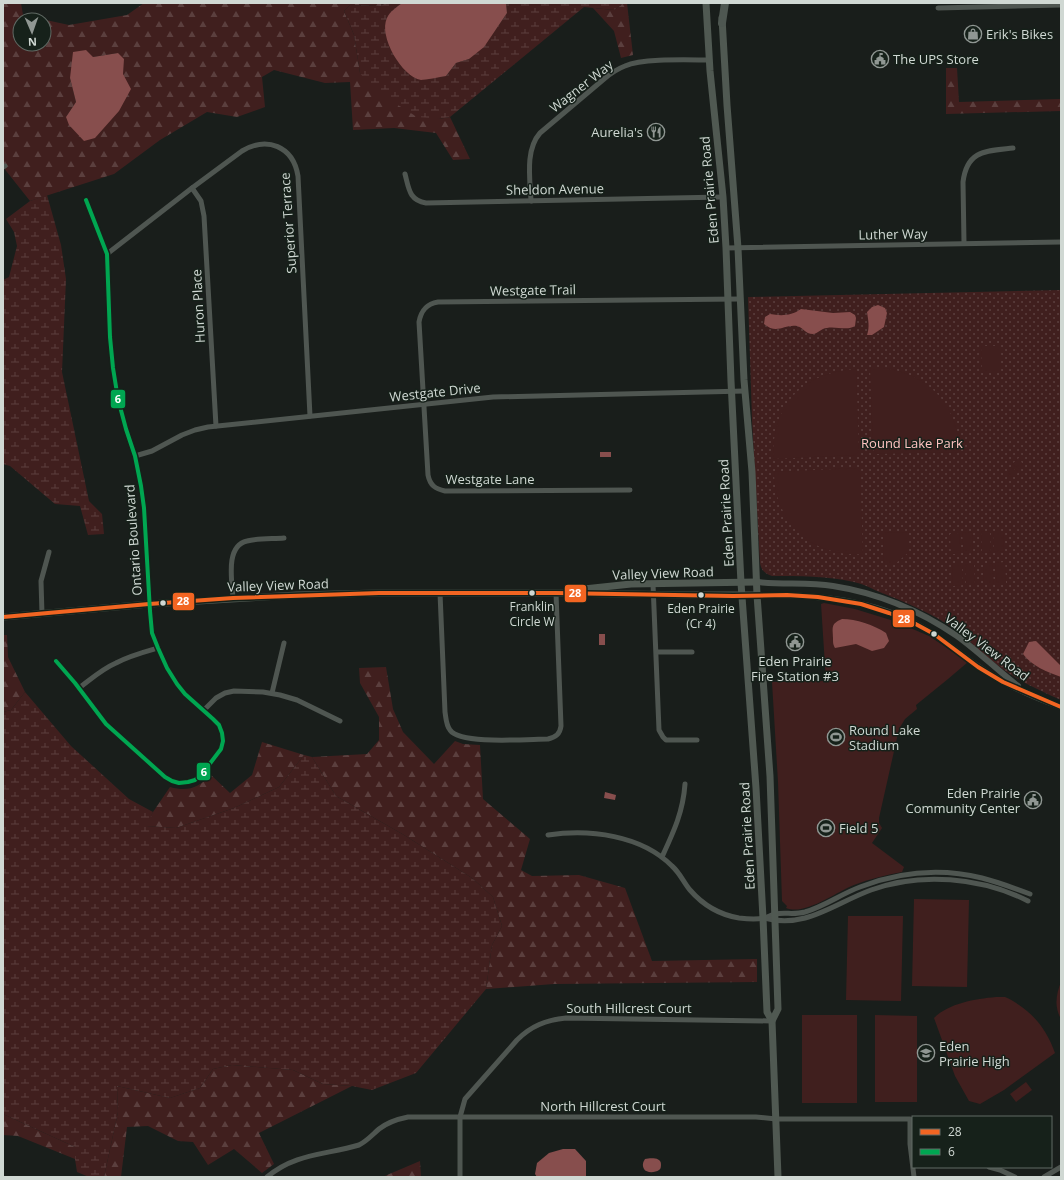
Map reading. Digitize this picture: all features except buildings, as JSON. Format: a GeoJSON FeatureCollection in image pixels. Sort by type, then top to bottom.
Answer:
{"type":"FeatureCollection","features":[{"type":"Feature","properties":{"kind":"main road","name":"Eden Prairie Road"},"geometry":{"type":"LineString","coordinates":[[706,3],[709,60],[723,198],[741,583],[764,918],[767,1012],[772,1021],[778,1177]]}},
{"type":"Feature","properties":{"kind":"main road","name":"Eden Prairie Road"},"geometry":{"type":"LineString","coordinates":[[721,3],[726,105],[738,248],[744,391],[752,472],[757,595],[770,776],[778,1009],[772,1021]]}},
{"type":"Feature","properties":{"kind":"main road"},"geometry":{"type":"LineString","coordinates":[[722,23],[725,3]]}},
{"type":"Feature","properties":{"kind":"main road","name":"Valley View Road"},"geometry":{"type":"LineString","coordinates":[[556,593],[612,586],[757,582]]}},
{"type":"Feature","properties":{"kind":"main road","name":"Valley View Road"},"geometry":{"type":"LineString","coordinates":[[3,617],[149,604],[297,595],[440,593],[757,595]]}},
{"type":"Feature","properties":{"kind":"street"},"geometry":{"type":"LineString","coordinates":[[938,8],[1061,5]]}},
{"type":"Feature","properties":{"kind":"street","name":"Wagner Way"},"geometry":{"type":"LineString","coordinates":[[531,201],[530,155],[534,140],[540,133],[604,79],[626,65],[642,62],[709,60]]}},
{"type":"Feature","properties":{"kind":"street","name":"Superior Terrace"},"geometry":{"type":"LineString","coordinates":[[107,254],[192,188],[250,146],[269,144],[278,146],[286,152],[292,158],[296,167],[310,416]]}},
{"type":"Feature","properties":{"kind":"street"},"geometry":{"type":"LineString","coordinates":[[964,244],[962,182],[967,165],[979,154],[987,151],[1013,148]]}},
{"type":"Feature","properties":{"kind":"street","name":"Sheldon Avenue"},"geometry":{"type":"LineString","coordinates":[[405,174],[411,194],[420,202],[426,203],[723,198]]}},
{"type":"Feature","properties":{"kind":"street","name":"Huron Place"},"geometry":{"type":"LineString","coordinates":[[192,188],[201,201],[204,216],[216,426]]}},
{"type":"Feature","properties":{"kind":"street","name":"Ontario Boulevard"},"geometry":{"type":"LineString","coordinates":[[56,660],[106,724],[165,777],[172,781],[180,783],[195,780],[202,774],[221,749],[223,741],[222,733],[216,722],[185,694],[177,684],[167,668],[152,632],[144,508],[141,486],[135,456],[120,406],[113,368],[110,337],[107,254],[86,200]]}},
{"type":"Feature","properties":{"kind":"street","name":"Luther Way"},"geometry":{"type":"LineString","coordinates":[[726,248],[1061,242]]}},
{"type":"Feature","properties":{"kind":"street","name":"Westgate Trail"},"geometry":{"type":"LineString","coordinates":[[424,404],[419,322],[423,311],[432,303],[740,299]]}},
{"type":"Feature","properties":{"kind":"street","name":"Westgate Drive"},"geometry":{"type":"LineString","coordinates":[[135,456],[152,451],[182,435],[195,430],[216,426],[493,397],[744,391]]}},
{"type":"Feature","properties":{"kind":"street","name":"Westgate Lane"},"geometry":{"type":"LineString","coordinates":[[424,404],[428,475],[430,481],[439,489],[630,490]]}},
{"type":"Feature","properties":{"kind":"street"},"geometry":{"type":"LineString","coordinates":[[233,598],[231,570],[234,551],[246,541],[284,538]]}},
{"type":"Feature","properties":{"kind":"street"},"geometry":{"type":"LineString","coordinates":[[42,614],[41,581],[49,552]]}},
{"type":"Feature","properties":{"kind":"street","name":"Valley View Road"},"geometry":{"type":"LineString","coordinates":[[757,582],[833,586],[868,593],[899,603],[921,614],[957,636],[1027,693]]}},
{"type":"Feature","properties":{"kind":"street"},"geometry":{"type":"LineString","coordinates":[[653,584],[660,734],[666,740],[697,740]]}},
{"type":"Feature","properties":{"kind":"street"},"geometry":{"type":"LineString","coordinates":[[440,593],[445,712],[447,723],[450,730],[456,736],[477,740],[548,739],[553,738],[560,731],[556,593]]}},
{"type":"Feature","properties":{"kind":"street","name":"Valley View Road"},"geometry":{"type":"LineString","coordinates":[[757,595],[833,598],[861,604],[889,613],[923,628],[955,648],[1003,682],[1061,707]]}},
{"type":"Feature","properties":{"kind":"street"},"geometry":{"type":"LineString","coordinates":[[272,693],[284,643]]}},
{"type":"Feature","properties":{"kind":"street"},"geometry":{"type":"LineString","coordinates":[[79,688],[97,674],[115,663],[125,658],[158,648]]}},
{"type":"Feature","properties":{"kind":"street"},"geometry":{"type":"LineString","coordinates":[[657,652],[692,652]]}},
{"type":"Feature","properties":{"kind":"street"},"geometry":{"type":"LineString","coordinates":[[204,710],[216,698],[224,693],[234,691],[272,693],[296,700],[340,721]]}},
{"type":"Feature","properties":{"kind":"street"},"geometry":{"type":"LineString","coordinates":[[662,857],[681,812],[685,784]]}},
{"type":"Feature","properties":{"kind":"street"},"geometry":{"type":"LineString","coordinates":[[548,835],[579,833],[599,834],[641,844],[662,857],[673,867],[690,891],[701,901],[726,915],[740,918],[776,918],[797,921],[814,916],[870,890],[898,883],[919,880],[950,880],[984,885],[1002,890],[1028,901]]}},
{"type":"Feature","properties":{"kind":"street"},"geometry":{"type":"LineString","coordinates":[[776,918],[809,911],[859,887],[898,876],[922,873],[958,873],[980,877],[1000,882],[1030,894]]}},
{"type":"Feature","properties":{"kind":"street","name":"South Hillcrest Court"},"geometry":{"type":"LineString","coordinates":[[460,1177],[460,1117],[465,1099],[517,1040],[529,1029],[544,1022],[566,1018],[772,1021]]}},
{"type":"Feature","properties":{"kind":"street","name":"North Hillcrest Court"},"geometry":{"type":"LineString","coordinates":[[267,1177],[292,1161],[307,1156],[359,1145],[388,1123],[408,1117],[910,1120],[912,1164]]}},
{"type":"Feature","properties":{"kind":"street"},"geometry":{"type":"LineString","coordinates":[[1044,1177],[1061,1167]]}},
{"type":"Feature","properties":{"kind":"street"},"geometry":{"type":"LineString","coordinates":[[993,1168],[1015,1177]]}},
{"type":"Feature","properties":{"kind":"green space"},"geometry":{"type":"Polygon","coordinates":[[[3,3],[21,3],[22,12],[12,12],[12,52],[52,52],[52,21],[69,25],[127,15],[144,3],[385,3],[381,6],[350,5],[344,11],[354,35],[360,73],[439,119],[450,117],[470,159],[453,160],[436,133],[394,128],[353,130],[350,82],[325,83],[274,70],[262,77],[265,107],[237,117],[207,112],[160,140],[114,174],[30,201],[3,167],[3,3]],[[118,53],[93,57],[70,78],[76,102],[66,117],[123,74],[118,53]]]}},
{"type":"Feature","properties":{"kind":"green space"},"geometry":{"type":"Polygon","coordinates":[[[385,3],[402,3],[392,11],[435,77],[446,76],[456,63],[469,59],[496,29],[507,13],[506,3],[624,3],[614,10],[584,7],[450,117],[439,119],[417,117],[371,88],[360,73],[354,35],[344,11],[350,5],[381,6],[385,3]]]}},
{"type":"Feature","properties":{"kind":"green space"},"geometry":{"type":"Polygon","coordinates":[[[624,3],[627,3],[633,55],[621,58],[614,31],[593,8],[614,10],[624,3]]]}},
{"type":"Feature","properties":{"kind":"green space"},"geometry":{"type":"Polygon","coordinates":[[[946,68],[957,68],[959,102],[1061,99],[1061,111],[946,114],[946,68]]]}},
{"type":"Feature","properties":{"kind":"green space"},"geometry":{"type":"Polygon","coordinates":[[[47,195],[61,245],[66,279],[62,372],[89,501],[102,514],[104,534],[88,535],[80,506],[55,504],[10,466],[3,464],[3,280],[9,277],[17,246],[14,232],[6,219],[30,201],[47,195]]]}},
{"type":"Feature","properties":{"kind":"green space","name":"Round Lake Park"},"geometry":{"type":"Polygon","coordinates":[[[1061,290],[1061,700],[1035,688],[1002,669],[964,636],[936,618],[865,585],[824,577],[772,576],[762,570],[760,563],[752,420],[748,297],[1061,290]]]}},
{"type":"Feature","properties":{"kind":"green space"},"geometry":{"type":"Polygon","coordinates":[[[981,346],[1000,346],[1000,373],[982,372],[981,346]]]}},
{"type":"Feature","properties":{"kind":"green space"},"geometry":{"type":"Polygon","coordinates":[[[870,368],[883,368],[899,371],[914,377],[927,385],[938,395],[947,407],[953,420],[958,435],[959,452],[877,454],[873,450],[870,368]]]}},
{"type":"Feature","properties":{"kind":"green space"},"geometry":{"type":"Polygon","coordinates":[[[856,369],[859,451],[855,455],[773,459],[774,440],[778,422],[785,407],[794,395],[806,385],[820,377],[856,369]]]}},
{"type":"Feature","properties":{"kind":"green space"},"geometry":{"type":"Polygon","coordinates":[[[1019,458],[1023,465],[1019,469],[1012,464],[1019,458]]]}},
{"type":"Feature","properties":{"kind":"green space"},"geometry":{"type":"Polygon","coordinates":[[[1010,467],[1018,471],[1016,477],[1008,476],[1010,467]]]}},
{"type":"Feature","properties":{"kind":"green space"},"geometry":{"type":"Polygon","coordinates":[[[856,468],[860,472],[863,554],[828,550],[813,543],[800,534],[789,522],[781,507],[776,491],[774,472],[856,468]]]}},
{"type":"Feature","properties":{"kind":"green space"},"geometry":{"type":"Polygon","coordinates":[[[990,531],[991,552],[982,553],[981,532],[990,531]]]}},
{"type":"Feature","properties":{"kind":"green space"},"geometry":{"type":"Polygon","coordinates":[[[993,531],[1003,531],[1004,551],[994,552],[993,531]]]}},
{"type":"Feature","properties":{"kind":"green space"},"geometry":{"type":"Polygon","coordinates":[[[885,532],[909,533],[909,552],[896,563],[885,563],[883,560],[885,532]]]}},
{"type":"Feature","properties":{"kind":"green space"},"geometry":{"type":"Polygon","coordinates":[[[972,532],[973,553],[964,554],[962,533],[972,532]]]}},
{"type":"Feature","properties":{"kind":"green space"},"geometry":{"type":"Polygon","coordinates":[[[959,533],[961,554],[951,554],[950,534],[959,533]]]}},
{"type":"Feature","properties":{"kind":"green space"},"geometry":{"type":"Polygon","coordinates":[[[1005,562],[1006,583],[997,583],[995,563],[1005,562]]]}},
{"type":"Feature","properties":{"kind":"green space"},"geometry":{"type":"Polygon","coordinates":[[[992,563],[994,584],[984,584],[983,564],[992,563]]]}},
{"type":"Feature","properties":{"kind":"green space"},"geometry":{"type":"Polygon","coordinates":[[[974,564],[975,585],[966,585],[965,565],[974,564]]]}},
{"type":"Feature","properties":{"kind":"green space"},"geometry":{"type":"Polygon","coordinates":[[[952,565],[962,565],[963,585],[953,586],[952,565]]]}},
{"type":"Feature","properties":{"kind":"green space"},"geometry":{"type":"Polygon","coordinates":[[[824,603],[855,609],[894,621],[929,636],[968,662],[916,705],[917,709],[905,719],[899,729],[879,818],[879,823],[882,828],[872,843],[904,867],[902,872],[878,877],[860,883],[811,906],[794,910],[786,908],[787,906],[782,901],[778,782],[772,682],[826,681],[821,604],[824,603]]]}},
{"type":"Feature","properties":{"kind":"green space"},"geometry":{"type":"Polygon","coordinates":[[[3,635],[7,635],[8,657],[25,692],[11,710],[3,712],[3,635]]]}},
{"type":"Feature","properties":{"kind":"green space"},"geometry":{"type":"Polygon","coordinates":[[[386,667],[393,709],[403,732],[434,764],[455,741],[463,744],[480,745],[483,799],[530,839],[521,870],[532,876],[579,875],[625,888],[652,961],[757,959],[757,982],[554,984],[486,989],[492,945],[502,926],[493,897],[472,878],[404,835],[336,796],[312,757],[367,754],[379,740],[379,717],[360,683],[359,668],[386,667]]]}},
{"type":"Feature","properties":{"kind":"green space"},"geometry":{"type":"Polygon","coordinates":[[[25,692],[71,746],[129,799],[153,812],[146,826],[176,828],[234,808],[279,787],[304,755],[312,757],[336,796],[404,835],[472,878],[493,897],[502,926],[492,945],[486,989],[416,1073],[372,1090],[352,1086],[323,1084],[293,1070],[232,1065],[213,1069],[200,1088],[170,1098],[117,1086],[118,1112],[104,1177],[89,1177],[77,1172],[75,1147],[3,1114],[3,712],[11,710],[25,692]]]}},
{"type":"Feature","properties":{"kind":"green space"},"geometry":{"type":"Polygon","coordinates":[[[262,742],[304,755],[279,787],[234,808],[176,828],[145,826],[170,787],[182,789],[192,788],[202,783],[211,775],[230,793],[252,775],[262,742]]]}},
{"type":"Feature","properties":{"kind":"green space"},"geometry":{"type":"Polygon","coordinates":[[[914,899],[969,900],[967,987],[912,986],[914,899]]]}},
{"type":"Feature","properties":{"kind":"green space"},"geometry":{"type":"Polygon","coordinates":[[[848,916],[903,916],[901,1001],[846,1000],[848,916]]]}},
{"type":"Feature","properties":{"kind":"green space"},"geometry":{"type":"Polygon","coordinates":[[[1061,982],[1061,1019],[1057,1010],[1056,1000],[1061,982]]]}},
{"type":"Feature","properties":{"kind":"green space"},"geometry":{"type":"Polygon","coordinates":[[[996,997],[1005,997],[1009,999],[1031,1015],[1045,1032],[1055,1053],[1004,1090],[980,1104],[969,1101],[955,1076],[934,1018],[955,1005],[996,997]]]}},
{"type":"Feature","properties":{"kind":"green space"},"geometry":{"type":"Polygon","coordinates":[[[802,1015],[857,1015],[857,1103],[802,1103],[802,1015]]]}},
{"type":"Feature","properties":{"kind":"green space"},"geometry":{"type":"Polygon","coordinates":[[[875,1015],[917,1016],[917,1102],[875,1102],[875,1015]]]}},
{"type":"Feature","properties":{"kind":"green space"},"geometry":{"type":"Polygon","coordinates":[[[232,1065],[293,1070],[323,1084],[352,1086],[259,1133],[274,1164],[262,1173],[234,1149],[208,1165],[193,1142],[178,1141],[148,1126],[127,1127],[121,1177],[104,1177],[118,1112],[117,1086],[170,1098],[200,1088],[213,1069],[232,1065]]]}},
{"type":"Feature","properties":{"kind":"green space"},"geometry":{"type":"Polygon","coordinates":[[[1026,1082],[1032,1090],[1016,1102],[1010,1094],[1026,1082]]]}},
{"type":"Feature","properties":{"kind":"green space"},"geometry":{"type":"Polygon","coordinates":[[[3,1114],[75,1147],[75,1159],[18,1136],[3,1135],[3,1114]]]}},
{"type":"Feature","properties":{"kind":"green space"},"geometry":{"type":"Polygon","coordinates":[[[420,1161],[421,1177],[383,1177],[387,1175],[420,1161]]]}},
{"type":"Feature","properties":{"kind":"shaded area"},"geometry":{"type":"Polygon","coordinates":[[[402,3],[506,3],[507,13],[484,47],[469,59],[456,63],[446,76],[421,80],[406,72],[394,55],[386,35],[385,26],[388,16],[402,3]]]}},
{"type":"Feature","properties":{"kind":"shaded area"},"geometry":{"type":"Polygon","coordinates":[[[86,50],[93,57],[118,53],[124,59],[123,74],[131,89],[119,111],[95,138],[84,141],[69,125],[66,117],[76,102],[70,78],[73,52],[86,50]]]}},
{"type":"Feature","properties":{"kind":"shaded area"},"geometry":{"type":"Polygon","coordinates":[[[878,305],[885,308],[887,313],[884,327],[872,335],[867,335],[869,326],[867,312],[872,307],[878,305]]]}},
{"type":"Feature","properties":{"kind":"shaded area"},"geometry":{"type":"Polygon","coordinates":[[[801,309],[833,313],[850,312],[855,315],[855,326],[849,328],[825,328],[813,334],[808,333],[797,326],[773,329],[764,324],[765,317],[770,314],[786,315],[801,309]]]}},
{"type":"Feature","properties":{"kind":"shaded area"},"geometry":{"type":"Polygon","coordinates":[[[600,452],[611,452],[611,457],[600,457],[600,452]]]}},
{"type":"Feature","properties":{"kind":"shaded area"},"geometry":{"type":"Polygon","coordinates":[[[842,619],[859,621],[876,627],[886,633],[889,641],[884,648],[872,651],[856,644],[835,648],[833,642],[833,627],[842,619]]]}},
{"type":"Feature","properties":{"kind":"shaded area"},"geometry":{"type":"Polygon","coordinates":[[[599,634],[605,634],[605,645],[599,645],[599,634]]]}},
{"type":"Feature","properties":{"kind":"shaded area"},"geometry":{"type":"Polygon","coordinates":[[[1036,641],[1061,666],[1061,677],[1045,671],[1035,665],[1023,654],[1029,642],[1036,641]]]}},
{"type":"Feature","properties":{"kind":"shaded area"},"geometry":{"type":"Polygon","coordinates":[[[605,792],[616,795],[615,800],[604,798],[605,792]]]}},
{"type":"Feature","properties":{"kind":"shaded area"},"geometry":{"type":"Polygon","coordinates":[[[563,1149],[575,1149],[586,1161],[586,1176],[537,1177],[535,1174],[537,1163],[549,1153],[563,1149]]]}},
{"type":"Feature","properties":{"kind":"shaded area"},"geometry":{"type":"Polygon","coordinates":[[[655,1158],[659,1160],[661,1162],[660,1169],[653,1172],[645,1170],[643,1168],[643,1162],[645,1159],[655,1158]]]}},
{"type":"Feature","properties":{"kind":"transit line","name":"6"},"geometry":{"type":"LineString","coordinates":[[56,661],[75,683],[106,724],[165,777],[172,781],[179,783],[195,780],[202,774],[221,749],[223,741],[219,725],[185,694],[177,684],[167,668],[152,633],[144,508],[141,486],[135,456],[118,399],[113,368],[110,337],[107,254],[86,200]]}},
{"type":"Feature","properties":{"kind":"transit line","name":"28"},"geometry":{"type":"LineString","coordinates":[[3,617],[233,598],[379,593],[556,593],[733,596],[787,595],[818,597],[861,604],[912,622],[934,634],[978,667],[1003,682],[1061,707]]}},
{"type":"Feature","properties":{"kind":"place","name":"Erik's Bikes"},"geometry":{"type":"Point","coordinates":[973,34]}},
{"type":"Feature","properties":{"kind":"place","name":"The UPS Store"},"geometry":{"type":"Point","coordinates":[880,59]}},
{"type":"Feature","properties":{"kind":"place","name":"Aurelia's"},"geometry":{"type":"Point","coordinates":[656,132]}},
{"type":"Feature","properties":{"kind":"place","name":"Franklin Circle W"},"geometry":{"type":"Point","coordinates":[532,593]}},
{"type":"Feature","properties":{"kind":"place","name":"Eden Prairie (Cr 4)"},"geometry":{"type":"Point","coordinates":[701,595]}},
{"type":"Feature","properties":{"kind":"place","name":"Eden Prairie Fire Station #3"},"geometry":{"type":"Point","coordinates":[795,642]}},
{"type":"Feature","properties":{"kind":"place","name":"Round Lake Stadium"},"geometry":{"type":"Point","coordinates":[836,737]}},
{"type":"Feature","properties":{"kind":"place","name":"Eden Prairie Community Center"},"geometry":{"type":"Point","coordinates":[1033,800]}},
{"type":"Feature","properties":{"kind":"place","name":"Field 5"},"geometry":{"type":"Point","coordinates":[826,828]}},
{"type":"Feature","properties":{"kind":"place","name":"Eden Prairie High"},"geometry":{"type":"Point","coordinates":[926,1053]}}]}
